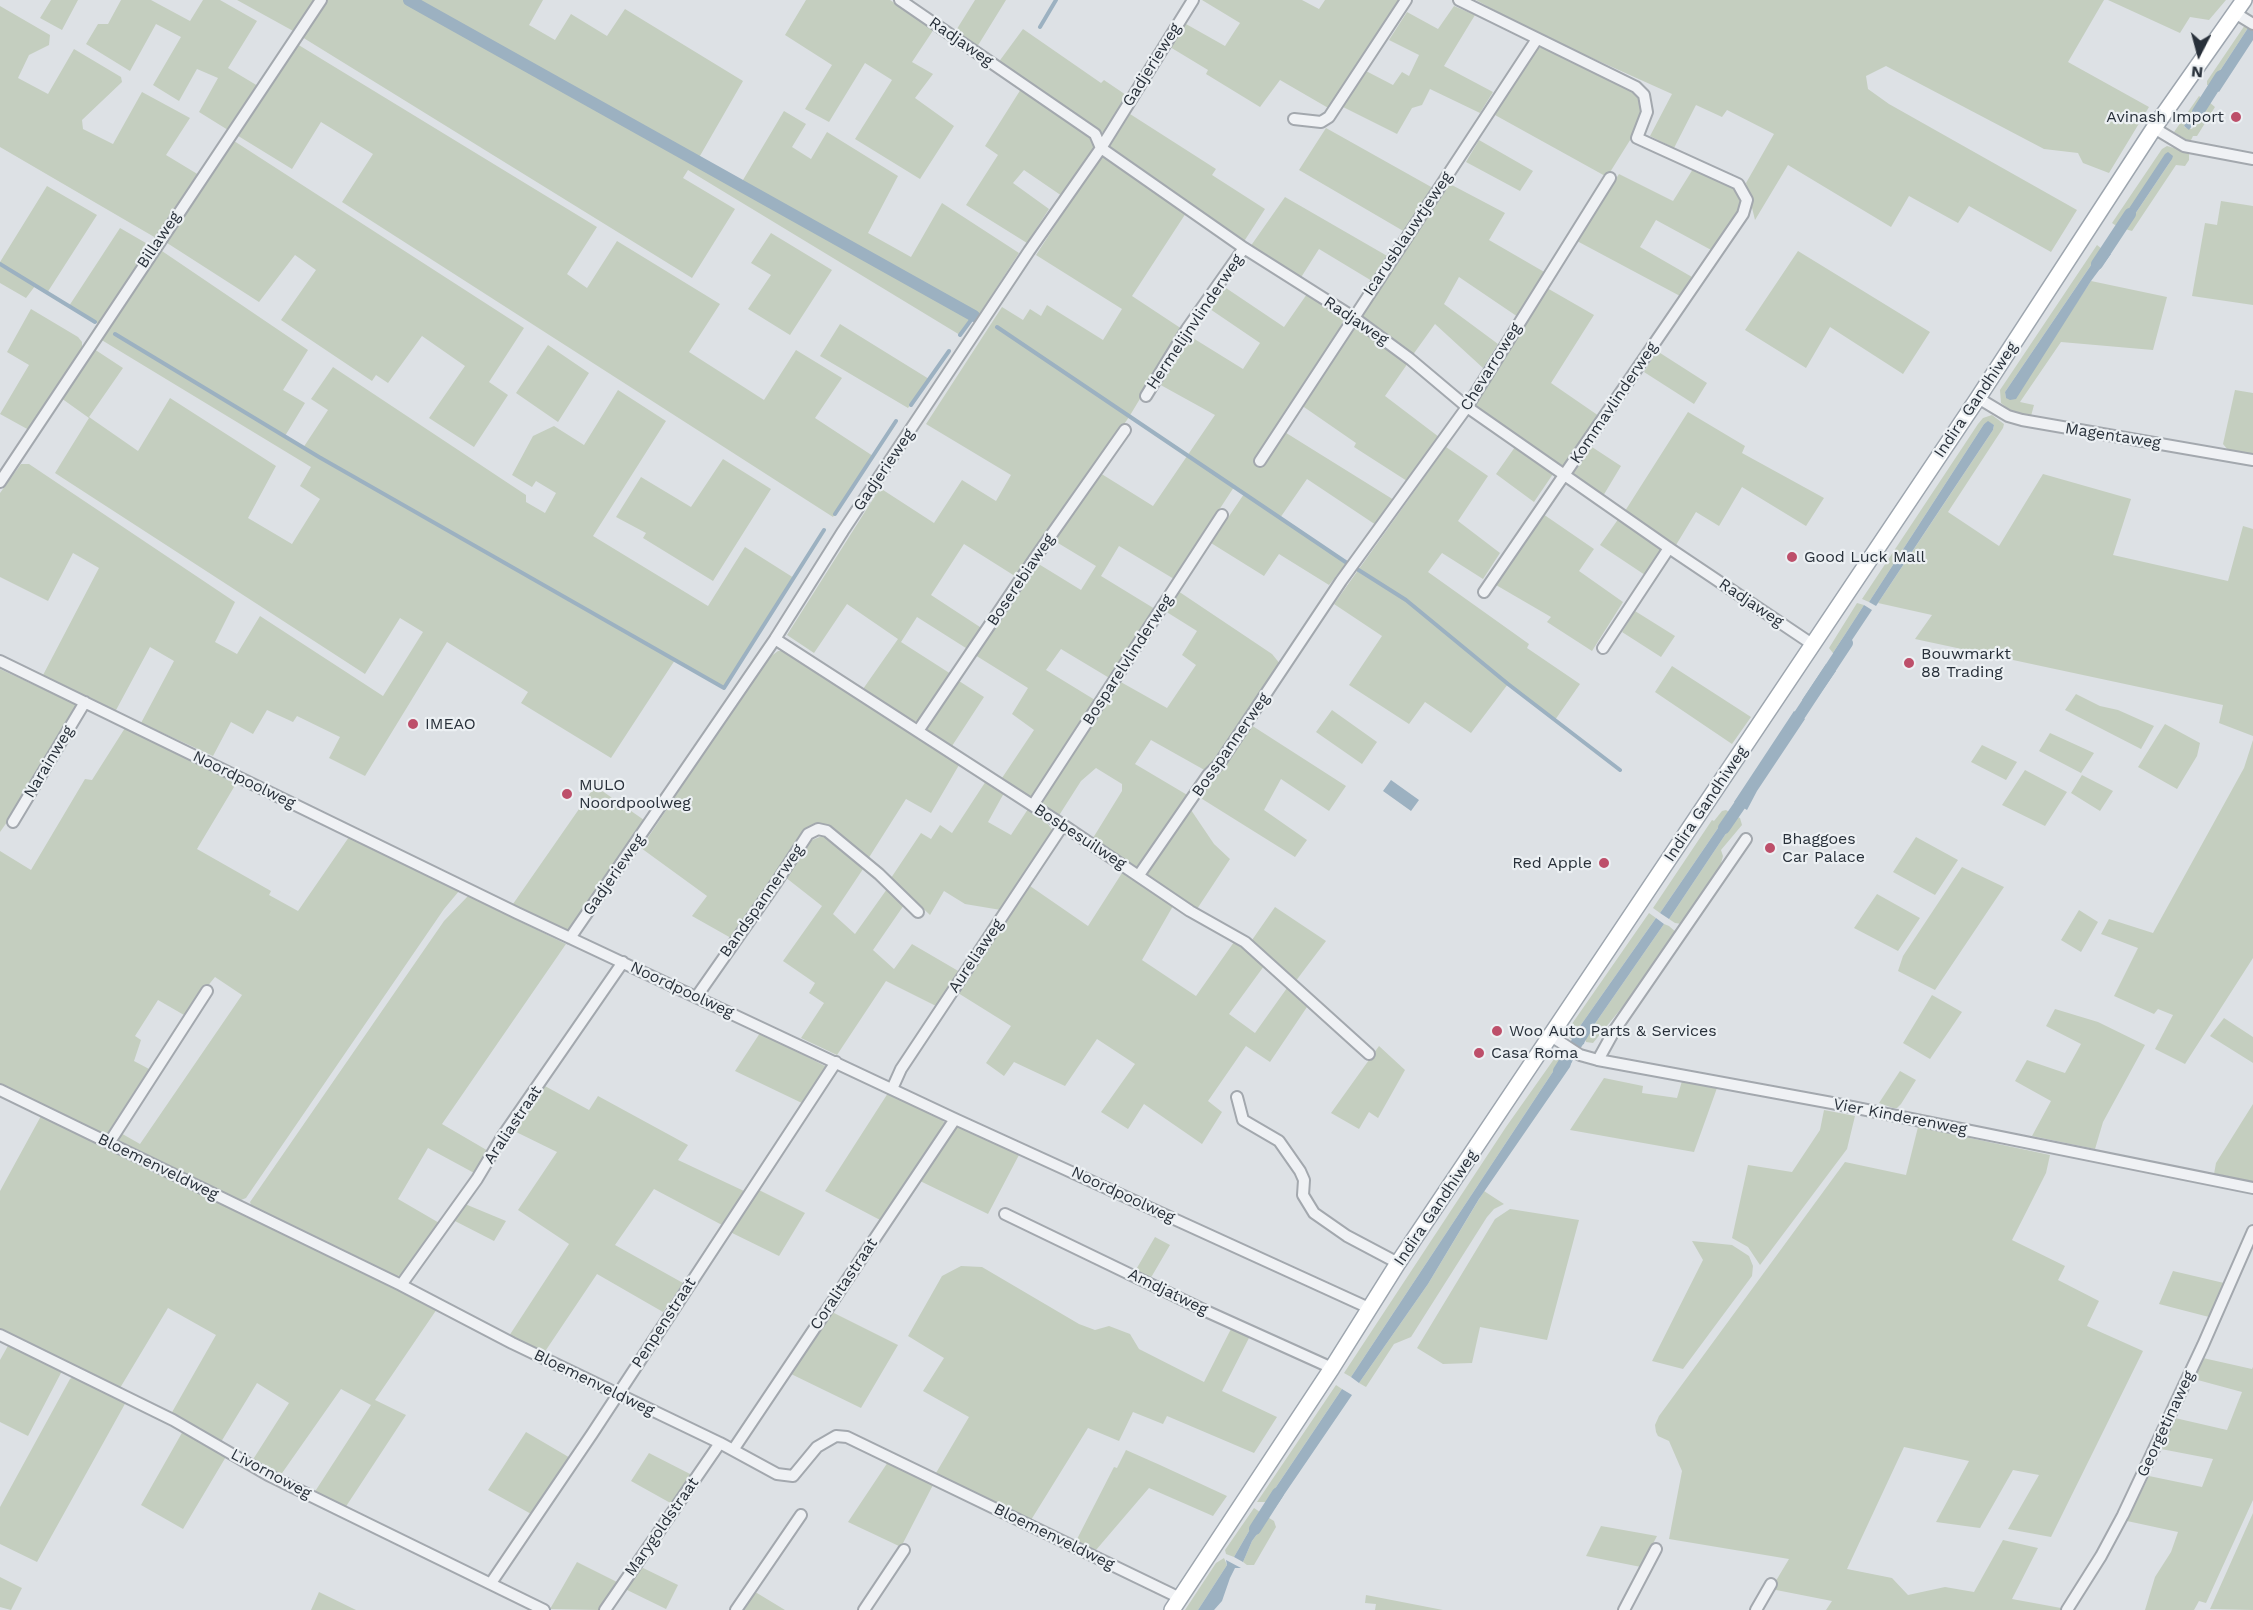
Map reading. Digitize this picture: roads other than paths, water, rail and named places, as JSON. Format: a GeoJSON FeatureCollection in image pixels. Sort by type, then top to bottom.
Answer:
{"type":"FeatureCollection","features":[{"type":"Feature","properties":{"kind":"main road","name":"Indira Gandhiweg"},"geometry":{"type":"LineString","coordinates":[[1176,1604],[1332,1368],[1398,1263],[1556,1039],[1812,644],[1978,398],[2154,128],[2239,6]]}},
{"type":"Feature","properties":{"kind":"street","name":"Billaweg"},"geometry":{"type":"LineString","coordinates":[[0,482],[321,0]]}},
{"type":"Feature","properties":{"kind":"street","name":"Radjaweg"},"geometry":{"type":"LineString","coordinates":[[900,0],[1095,134],[1101,148],[1244,248],[1353,317],[1410,359],[1467,406],[1564,475],[1812,644]]}},
{"type":"Feature","properties":{"kind":"street","name":"Gadjerieweg"},"geometry":{"type":"LineString","coordinates":[[570,938],[775,639],[843,531],[1029,251],[1101,148],[1192,0]]}},
{"type":"Feature","properties":{"kind":"street"},"geometry":{"type":"LineString","coordinates":[[1294,119],[1321,122],[1329,117],[1406,0]]}},
{"type":"Feature","properties":{"kind":"street"},"geometry":{"type":"LineString","coordinates":[[1459,0],[1537,39]]}},
{"type":"Feature","properties":{"kind":"street"},"geometry":{"type":"LineString","coordinates":[[2239,6],[2253,24]]}},
{"type":"Feature","properties":{"kind":"street","name":"Kommavlinderweg"},"geometry":{"type":"LineString","coordinates":[[1484,592],[1743,214],[1747,200],[1738,184],[1637,138],[1647,112],[1644,95],[1636,87],[1537,39]]}},
{"type":"Feature","properties":{"kind":"street","name":"Icarusblauwtjeweg"},"geometry":{"type":"LineString","coordinates":[[1260,461],[1537,39]]}},
{"type":"Feature","properties":{"kind":"street"},"geometry":{"type":"LineString","coordinates":[[2154,128],[2184,146],[2253,159]]}},
{"type":"Feature","properties":{"kind":"street","name":"Chevarroweg"},"geometry":{"type":"LineString","coordinates":[[1320,613],[1467,406],[1610,178]]}},
{"type":"Feature","properties":{"kind":"street","name":"Hermelijnvlinderweg"},"geometry":{"type":"LineString","coordinates":[[1146,396],[1187,329],[1244,248]]}},
{"type":"Feature","properties":{"kind":"street","name":"Magentaweg"},"geometry":{"type":"LineString","coordinates":[[1978,398],[2008,416],[2022,420],[2253,460]]}},
{"type":"Feature","properties":{"kind":"street","name":"Boserebiaweg"},"geometry":{"type":"LineString","coordinates":[[918,732],[1035,558],[1125,430]]}},
{"type":"Feature","properties":{"kind":"street","name":"Bosparelvlinderweg"},"geometry":{"type":"LineString","coordinates":[[1033,805],[1222,515]]}},
{"type":"Feature","properties":{"kind":"street"},"geometry":{"type":"LineString","coordinates":[[1603,648],[1669,548]]}},
{"type":"Feature","properties":{"kind":"street","name":"Bosspannerweg"},"geometry":{"type":"LineString","coordinates":[[1139,875],[1208,775],[1219,764],[1320,613]]}},
{"type":"Feature","properties":{"kind":"street","name":"Bosbesuilweg"},"geometry":{"type":"LineString","coordinates":[[775,639],[1033,805],[1190,911],[1245,942],[1369,1054]]}},
{"type":"Feature","properties":{"kind":"street","name":"Noordpoolweg"},"geometry":{"type":"LineString","coordinates":[[0,661],[570,938],[955,1119],[1369,1308]]}},
{"type":"Feature","properties":{"kind":"street","name":"Narainweg"},"geometry":{"type":"LineString","coordinates":[[13,822],[85,702]]}},
{"type":"Feature","properties":{"kind":"street","name":"Aureliaweg"},"geometry":{"type":"LineString","coordinates":[[892,1089],[901,1069],[1063,825]]}},
{"type":"Feature","properties":{"kind":"street","name":"Bandspannerweg"},"geometry":{"type":"LineString","coordinates":[[697,996],[808,834],[818,829],[827,831],[879,874],[918,912]]}},
{"type":"Feature","properties":{"kind":"street"},"geometry":{"type":"LineString","coordinates":[[1598,1060],[1614,1031],[1746,840]]}},
{"type":"Feature","properties":{"kind":"street","name":"Araliastraat"},"geometry":{"type":"LineString","coordinates":[[401,1285],[477,1179],[502,1137],[623,962]]}},
{"type":"Feature","properties":{"kind":"street"},"geometry":{"type":"LineString","coordinates":[[109,1143],[207,991]]}},
{"type":"Feature","properties":{"kind":"street","name":"Vier Kinderenweg"},"geometry":{"type":"LineString","coordinates":[[1556,1039],[1580,1055],[1598,1060],[1832,1103],[2253,1188]]}},
{"type":"Feature","properties":{"kind":"street","name":"Penpenstraat"},"geometry":{"type":"LineString","coordinates":[[491,1583],[592,1434],[836,1062]]}},
{"type":"Feature","properties":{"kind":"street","name":"Bloemenveldweg"},"geometry":{"type":"LineString","coordinates":[[0,1090],[401,1285],[512,1343],[720,1443],[777,1474],[794,1476],[817,1447],[825,1441],[836,1436],[847,1437],[1176,1604]]}},
{"type":"Feature","properties":{"kind":"street"},"geometry":{"type":"LineString","coordinates":[[1237,1097],[1243,1120],[1278,1141],[1300,1172],[1304,1180],[1303,1195],[1314,1213],[1347,1236],[1398,1263]]}},
{"type":"Feature","properties":{"kind":"street","name":"Coralitastraat"},"geometry":{"type":"LineString","coordinates":[[733,1450],[955,1119]]}},
{"type":"Feature","properties":{"kind":"street","name":"Amdjatweg"},"geometry":{"type":"LineString","coordinates":[[1005,1214],[1208,1312],[1332,1368]]}},
{"type":"Feature","properties":{"kind":"street","name":"Georgetinaweg"},"geometry":{"type":"LineString","coordinates":[[2067,1610],[2101,1556],[2128,1506],[2253,1231]]}},
{"type":"Feature","properties":{"kind":"street","name":"Livornoweg"},"geometry":{"type":"LineString","coordinates":[[0,1335],[173,1420],[268,1475],[544,1610]]}},
{"type":"Feature","properties":{"kind":"street","name":"Marygoldstraat"},"geometry":{"type":"LineString","coordinates":[[605,1610],[720,1443]]}},
{"type":"Feature","properties":{"kind":"street"},"geometry":{"type":"LineString","coordinates":[[736,1610],[801,1515]]}},
{"type":"Feature","properties":{"kind":"street"},"geometry":{"type":"LineString","coordinates":[[1624,1610],[1656,1549]]}},
{"type":"Feature","properties":{"kind":"street"},"geometry":{"type":"LineString","coordinates":[[864,1610],[904,1551]]}},
{"type":"Feature","properties":{"kind":"street"},"geometry":{"type":"LineString","coordinates":[[1756,1610],[1772,1584]]}},
{"type":"Feature","properties":{"kind":"water"},"geometry":{"type":"Polygon","coordinates":[[[2248,28],[2253,31],[2253,40],[2219,92],[2210,86],[2248,28]]]}},
{"type":"Feature","properties":{"kind":"water"},"geometry":{"type":"Polygon","coordinates":[[[2202,98],[2209,102],[2189,130],[2184,126],[2202,98]]]}},
{"type":"Feature","properties":{"kind":"water"},"geometry":{"type":"Polygon","coordinates":[[[2168,152],[2173,156],[2172,159],[2125,229],[2118,225],[2165,154],[2168,152]]]}},
{"type":"Feature","properties":{"kind":"water"},"geometry":{"type":"Polygon","coordinates":[[[2102,249],[2111,254],[2091,281],[2016,399],[2006,398],[2005,392],[2102,249]]]}},
{"type":"Feature","properties":{"kind":"water"},"geometry":{"type":"Polygon","coordinates":[[[1988,421],[1994,425],[1993,430],[1876,606],[1869,602],[1984,424],[1988,421]]]}},
{"type":"Feature","properties":{"kind":"water"},"geometry":{"type":"Polygon","coordinates":[[[1864,605],[1872,610],[1840,658],[1833,653],[1864,605]]]}},
{"type":"Feature","properties":{"kind":"water"},"geometry":{"type":"Polygon","coordinates":[[[1826,664],[1836,671],[1811,707],[1802,700],[1826,664]]]}},
{"type":"Feature","properties":{"kind":"water"},"geometry":{"type":"Polygon","coordinates":[[[1794,711],[1805,719],[1747,810],[1734,802],[1794,711]]]}},
{"type":"Feature","properties":{"kind":"water"},"geometry":{"type":"Polygon","coordinates":[[[1391,780],[1419,800],[1411,811],[1383,791],[1391,780]]]}},
{"type":"Feature","properties":{"kind":"water"},"geometry":{"type":"Polygon","coordinates":[[[1729,812],[1737,817],[1669,919],[1660,913],[1729,812]]]}},
{"type":"Feature","properties":{"kind":"water"},"geometry":{"type":"Polygon","coordinates":[[[1656,918],[1664,924],[1585,1038],[1584,1044],[1581,1045],[1571,1039],[1656,918]]]}},
{"type":"Feature","properties":{"kind":"water"},"geometry":{"type":"Polygon","coordinates":[[[1564,1055],[1572,1061],[1570,1067],[1479,1199],[1428,1284],[1359,1383],[1351,1377],[1564,1055]]]}},
{"type":"Feature","properties":{"kind":"water"},"geometry":{"type":"Polygon","coordinates":[[[1342,1389],[1352,1395],[1275,1508],[1266,1502],[1342,1389]]]}},
{"type":"Feature","properties":{"kind":"water"},"geometry":{"type":"Polygon","coordinates":[[[1260,1512],[1269,1518],[1252,1541],[1243,1562],[1234,1557],[1260,1512]]]}},
{"type":"Feature","properties":{"kind":"water"},"geometry":{"type":"Polygon","coordinates":[[[1226,1560],[1241,1568],[1235,1568],[1222,1601],[1214,1610],[1198,1610],[1227,1565],[1226,1560]]]}},
{"type":"Feature","properties":{"kind":"waterway"},"geometry":{"type":"LineString","coordinates":[[409,0],[974,316]]}},
{"type":"Feature","properties":{"kind":"waterway"},"geometry":{"type":"LineString","coordinates":[[1040,27],[1056,0]]}},
{"type":"Feature","properties":{"kind":"waterway"},"geometry":{"type":"LineString","coordinates":[[2198,112],[2221,76]]}},
{"type":"Feature","properties":{"kind":"waterway"},"geometry":{"type":"LineString","coordinates":[[2097,264],[2130,214]]}},
{"type":"Feature","properties":{"kind":"waterway"},"geometry":{"type":"LineString","coordinates":[[0,264],[95,322]]}},
{"type":"Feature","properties":{"kind":"waterway"},"geometry":{"type":"LineString","coordinates":[[960,335],[974,316]]}},
{"type":"Feature","properties":{"kind":"waterway"},"geometry":{"type":"LineString","coordinates":[[997,327],[1347,563]]}},
{"type":"Feature","properties":{"kind":"waterway"},"geometry":{"type":"LineString","coordinates":[[115,334],[319,457],[724,688],[824,530]]}},
{"type":"Feature","properties":{"kind":"waterway"},"geometry":{"type":"LineString","coordinates":[[911,405],[949,351]]}},
{"type":"Feature","properties":{"kind":"waterway"},"geometry":{"type":"LineString","coordinates":[[835,514],[896,421]]}},
{"type":"Feature","properties":{"kind":"waterway"},"geometry":{"type":"LineString","coordinates":[[1357,569],[1406,600],[1508,684],[1620,770]]}},
{"type":"Feature","properties":{"kind":"waterway"},"geometry":{"type":"LineString","coordinates":[[1791,728],[1847,643]]}},
{"type":"Feature","properties":{"kind":"waterway"},"geometry":{"type":"LineString","coordinates":[[1724,828],[1748,793]]}},
{"type":"Feature","properties":{"kind":"waterway"},"geometry":{"type":"LineString","coordinates":[[1559,1071],[1585,1030]]}},
{"type":"Feature","properties":{"kind":"waterway"},"geometry":{"type":"LineString","coordinates":[[1255,1529],[1278,1493]]}},
{"type":"Feature","properties":{"kind":"place","name":"Avinash Import"},"geometry":{"type":"Point","coordinates":[2236,117]}},
{"type":"Feature","properties":{"kind":"place","name":"Good Luck Mall"},"geometry":{"type":"Point","coordinates":[1792,557]}},
{"type":"Feature","properties":{"kind":"place","name":"Bouwmarkt 88 Trading"},"geometry":{"type":"Point","coordinates":[1909,663]}},
{"type":"Feature","properties":{"kind":"place","name":"IMEAO"},"geometry":{"type":"Point","coordinates":[413,724]}},
{"type":"Feature","properties":{"kind":"place","name":"MULO Noordpoolweg"},"geometry":{"type":"Point","coordinates":[567,794]}},
{"type":"Feature","properties":{"kind":"place","name":"Bhaggoes Car Palace"},"geometry":{"type":"Point","coordinates":[1770,848]}},
{"type":"Feature","properties":{"kind":"place","name":"Red Apple"},"geometry":{"type":"Point","coordinates":[1604,863]}},
{"type":"Feature","properties":{"kind":"place","name":"Woo Auto Parts & Services"},"geometry":{"type":"Point","coordinates":[1497,1031]}},
{"type":"Feature","properties":{"kind":"place","name":"Casa Roma"},"geometry":{"type":"Point","coordinates":[1479,1053]}}]}
